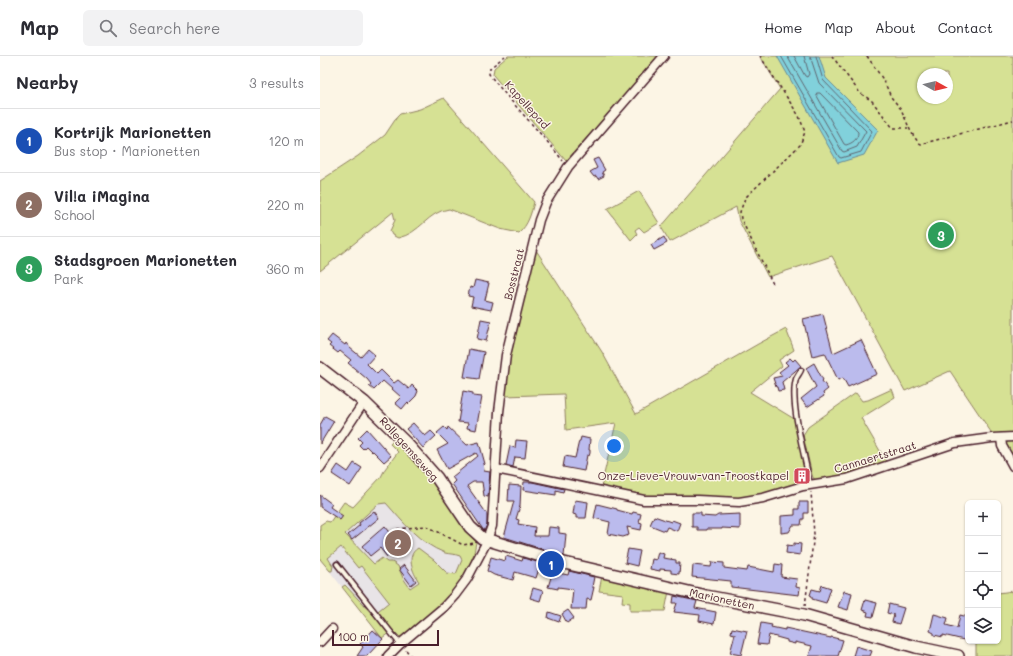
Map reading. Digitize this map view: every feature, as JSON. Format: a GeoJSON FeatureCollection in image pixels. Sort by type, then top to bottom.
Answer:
{"type":"FeatureCollection","features":[{"type":"Feature","properties":{"kind":"street","name":"Bosstraat"},"geometry":{"type":"LineString","coordinates":[[388,656],[444,607],[455,595],[466,579],[492,526],[499,412],[506,355],[539,220],[546,202],[568,167],[664,56]]}},
{"type":"Feature","properties":{"kind":"street","name":"Rollegemseweg"},"geometry":{"type":"LineString","coordinates":[[320,368],[364,402],[423,462],[437,478],[470,527],[485,538]]}},
{"type":"Feature","properties":{"kind":"street"},"geometry":{"type":"LineString","coordinates":[[320,468],[323,458],[364,402]]}},
{"type":"Feature","properties":{"kind":"street","name":"Cannaertstraat"},"geometry":{"type":"LineString","coordinates":[[496,468],[644,500],[740,502],[757,500],[810,485],[846,479],[955,443],[1013,436]]}},
{"type":"Feature","properties":{"kind":"street"},"geometry":{"type":"LineString","coordinates":[[1001,438],[1002,446],[1013,466]]}},
{"type":"Feature","properties":{"kind":"street","name":"Marionetten"},"geometry":{"type":"LineString","coordinates":[[485,538],[560,562],[706,596],[804,615],[916,647],[958,656]]}},
{"type":"Feature","properties":{"kind":"street"},"geometry":{"type":"LineString","coordinates":[[320,642],[332,629]]}},
{"type":"Feature","properties":{"kind":"lane"},"geometry":{"type":"LineString","coordinates":[[801,370],[796,378],[795,397],[810,485]]}},
{"type":"Feature","properties":{"kind":"lane"},"geometry":{"type":"LineString","coordinates":[[337,564],[400,644]]}},
{"type":"Feature","properties":{"kind":"path","name":"Kapellepad"},"geometry":{"type":"LineString","coordinates":[[505,56],[490,68],[489,74],[568,167]]}},
{"type":"Feature","properties":{"kind":"path"},"geometry":{"type":"LineString","coordinates":[[760,56],[799,116],[805,132],[800,144],[745,198],[740,212],[741,219],[774,286]]}},
{"type":"Feature","properties":{"kind":"path"},"geometry":{"type":"LineString","coordinates":[[832,56],[860,93],[872,101],[893,128],[909,128]]}},
{"type":"Feature","properties":{"kind":"path"},"geometry":{"type":"LineString","coordinates":[[867,56],[884,81],[891,97],[901,109],[909,128],[921,144],[1013,120]]}},
{"type":"Feature","properties":{"kind":"path"},"geometry":{"type":"LineString","coordinates":[[804,615],[814,534],[813,505],[810,485]]}},
{"type":"Feature","properties":{"kind":"path"},"geometry":{"type":"LineString","coordinates":[[397,529],[427,526],[463,545],[485,538]]}},
{"type":"Feature","properties":{"kind":"path"},"geometry":{"type":"LineString","coordinates":[[400,644],[411,656]]}},
{"type":"Feature","properties":{"kind":"shaded area"},"geometry":{"type":"Polygon","coordinates":[[[385,469],[466,530],[476,542],[474,553],[402,639],[393,630],[382,638],[320,559],[320,525],[326,521],[330,522],[344,502],[353,507],[381,477],[385,469]]]}},
{"type":"Feature","properties":{"kind":"green space"},"geometry":{"type":"Polygon","coordinates":[[[508,56],[659,56],[566,161],[493,75],[494,68],[508,56]]]}},
{"type":"Feature","properties":{"kind":"green space"},"geometry":{"type":"Polygon","coordinates":[[[760,56],[1013,56],[1013,459],[1007,449],[991,432],[950,371],[905,391],[832,256],[768,277],[739,221],[736,207],[670,242],[661,227],[780,89],[760,56]]]}},
{"type":"Feature","properties":{"kind":"green space"},"geometry":{"type":"Polygon","coordinates":[[[444,98],[534,202],[525,226],[519,233],[500,229],[449,209],[435,214],[413,232],[398,238],[392,235],[390,231],[395,220],[393,212],[320,271],[320,181],[358,156],[385,135],[400,114],[420,109],[444,98]]]}},
{"type":"Feature","properties":{"kind":"green space"},"geometry":{"type":"Polygon","coordinates":[[[639,191],[659,223],[644,232],[639,227],[635,230],[637,234],[631,240],[607,209],[639,191]]]}},
{"type":"Feature","properties":{"kind":"green space"},"geometry":{"type":"Polygon","coordinates":[[[536,250],[602,352],[636,414],[786,329],[794,350],[779,360],[782,366],[750,392],[796,420],[804,468],[795,476],[801,483],[764,496],[733,499],[697,496],[642,496],[601,487],[616,423],[566,430],[564,394],[505,396],[510,358],[536,250]]]}},
{"type":"Feature","properties":{"kind":"green space"},"geometry":{"type":"Polygon","coordinates":[[[892,389],[895,397],[861,418],[887,463],[856,473],[818,481],[814,479],[803,435],[808,427],[856,393],[862,401],[868,400],[892,389]]]}},
{"type":"Feature","properties":{"kind":"green space"},"geometry":{"type":"Polygon","coordinates":[[[395,438],[425,469],[466,530],[476,542],[466,577],[453,595],[402,639],[393,630],[382,638],[342,587],[345,585],[373,615],[389,602],[361,566],[358,568],[341,547],[328,558],[333,566],[332,571],[330,571],[320,559],[320,525],[326,521],[330,522],[344,502],[353,507],[381,477],[398,452],[390,444],[395,438]],[[386,503],[378,504],[345,534],[374,564],[382,558],[387,562],[392,562],[398,566],[403,578],[410,588],[419,582],[414,574],[411,564],[412,555],[418,548],[434,560],[447,573],[456,574],[462,560],[460,556],[445,553],[427,544],[405,525],[386,503]]]}},
{"type":"Feature","properties":{"kind":"green space"},"geometry":{"type":"Polygon","coordinates":[[[602,576],[669,591],[665,611],[630,611],[630,603],[622,602],[623,594],[599,591],[602,576]]]}},
{"type":"Feature","properties":{"kind":"green space"},"geometry":{"type":"Polygon","coordinates":[[[1013,591],[1013,656],[976,656],[976,644],[1001,644],[1001,593],[1013,591]]]}},
{"type":"Feature","properties":{"kind":"water"},"geometry":{"type":"Polygon","coordinates":[[[777,56],[819,56],[826,78],[878,130],[864,155],[838,163],[777,56]]]}},
{"type":"Feature","properties":{"kind":"building"},"geometry":{"type":"Polygon","coordinates":[[[598,158],[605,170],[602,172],[604,176],[598,179],[590,172],[597,168],[593,160],[598,158]]]}},
{"type":"Feature","properties":{"kind":"building"},"geometry":{"type":"Polygon","coordinates":[[[664,237],[667,243],[654,250],[651,245],[664,237]]]}},
{"type":"Feature","properties":{"kind":"building"},"geometry":{"type":"Polygon","coordinates":[[[475,280],[489,283],[485,300],[493,302],[491,310],[471,306],[473,297],[468,296],[470,287],[473,288],[475,280]]]}},
{"type":"Feature","properties":{"kind":"building"},"geometry":{"type":"Polygon","coordinates":[[[823,314],[833,353],[861,340],[877,374],[848,387],[843,378],[838,380],[825,353],[812,356],[803,319],[823,314]]]}},
{"type":"Feature","properties":{"kind":"building"},"geometry":{"type":"Polygon","coordinates":[[[481,319],[491,321],[486,341],[477,339],[481,319]]]}},
{"type":"Feature","properties":{"kind":"building"},"geometry":{"type":"Polygon","coordinates":[[[332,335],[345,345],[346,343],[361,357],[368,349],[375,355],[367,364],[377,374],[381,370],[394,383],[398,380],[409,389],[412,385],[418,391],[416,396],[402,409],[395,403],[401,397],[383,381],[374,390],[369,386],[371,384],[367,379],[348,363],[351,360],[340,351],[338,353],[329,346],[331,344],[327,341],[332,335]]]}},
{"type":"Feature","properties":{"kind":"building"},"geometry":{"type":"Polygon","coordinates":[[[469,349],[484,352],[479,379],[464,377],[469,349]]]}},
{"type":"Feature","properties":{"kind":"building"},"geometry":{"type":"Polygon","coordinates":[[[790,358],[793,361],[795,359],[801,366],[782,382],[784,390],[778,391],[773,378],[782,376],[779,372],[788,365],[785,362],[790,358]]]}},
{"type":"Feature","properties":{"kind":"building"},"geometry":{"type":"Polygon","coordinates":[[[814,363],[823,380],[822,381],[828,389],[823,393],[824,396],[807,407],[801,399],[816,387],[806,368],[814,363]]]}},
{"type":"Feature","properties":{"kind":"building"},"geometry":{"type":"Polygon","coordinates":[[[463,391],[473,393],[473,396],[482,397],[476,430],[467,428],[468,423],[458,422],[463,391]]]}},
{"type":"Feature","properties":{"kind":"building"},"geometry":{"type":"Polygon","coordinates":[[[325,416],[334,421],[320,444],[320,425],[325,416]]]}},
{"type":"Feature","properties":{"kind":"building"},"geometry":{"type":"Polygon","coordinates":[[[413,423],[425,436],[431,431],[436,436],[423,448],[406,429],[413,423]]]}},
{"type":"Feature","properties":{"kind":"building"},"geometry":{"type":"Polygon","coordinates":[[[444,427],[447,430],[448,427],[467,445],[479,442],[485,464],[484,465],[483,463],[484,471],[490,472],[488,497],[484,496],[482,482],[473,482],[467,486],[487,514],[487,525],[484,531],[452,484],[455,481],[452,477],[478,456],[476,453],[447,469],[437,450],[448,444],[437,433],[444,427]]]}},
{"type":"Feature","properties":{"kind":"building"},"geometry":{"type":"Polygon","coordinates":[[[367,429],[391,456],[384,462],[366,446],[363,449],[359,445],[362,442],[358,438],[367,429]]]}},
{"type":"Feature","properties":{"kind":"building"},"geometry":{"type":"Polygon","coordinates":[[[581,437],[590,439],[590,453],[589,456],[587,455],[584,471],[563,467],[565,456],[575,458],[581,437]]]}},
{"type":"Feature","properties":{"kind":"building"},"geometry":{"type":"Polygon","coordinates":[[[516,440],[527,441],[525,458],[515,457],[513,467],[506,465],[510,446],[515,448],[516,440]]]}},
{"type":"Feature","properties":{"kind":"building"},"geometry":{"type":"Polygon","coordinates":[[[354,463],[362,468],[350,486],[332,474],[338,465],[348,472],[354,463]]]}},
{"type":"Feature","properties":{"kind":"building"},"geometry":{"type":"Polygon","coordinates":[[[524,482],[532,482],[564,489],[563,492],[556,490],[556,495],[523,490],[524,482]]]}},
{"type":"Feature","properties":{"kind":"building"},"geometry":{"type":"Polygon","coordinates":[[[509,485],[521,486],[520,506],[516,519],[519,520],[518,524],[535,527],[534,536],[548,536],[549,527],[559,528],[559,533],[566,534],[564,556],[504,537],[514,501],[508,501],[509,485]]]}},
{"type":"Feature","properties":{"kind":"building"},"geometry":{"type":"Polygon","coordinates":[[[320,495],[332,504],[330,507],[343,516],[340,520],[320,507],[320,495]]]}},
{"type":"Feature","properties":{"kind":"building"},"geometry":{"type":"Polygon","coordinates":[[[575,500],[588,502],[586,518],[576,518],[576,515],[573,514],[575,500]]]}},
{"type":"Feature","properties":{"kind":"building"},"geometry":{"type":"Polygon","coordinates":[[[799,502],[808,502],[808,513],[804,513],[804,519],[802,519],[801,525],[793,525],[789,532],[781,533],[781,516],[795,515],[795,509],[799,509],[799,502]]]}},
{"type":"Feature","properties":{"kind":"building"},"geometry":{"type":"Polygon","coordinates":[[[597,504],[632,514],[633,512],[641,514],[639,522],[642,523],[641,530],[627,527],[629,535],[623,537],[608,534],[610,522],[594,518],[597,504]]]}},
{"type":"Feature","properties":{"kind":"building"},"geometry":{"type":"Polygon","coordinates":[[[374,511],[379,518],[352,540],[348,535],[360,525],[359,523],[374,511]]]}},
{"type":"Feature","properties":{"kind":"building"},"geometry":{"type":"Polygon","coordinates":[[[692,513],[701,513],[701,516],[715,517],[718,515],[740,514],[740,529],[722,528],[697,530],[697,527],[692,527],[692,513]]]}},
{"type":"Feature","properties":{"kind":"building"},"geometry":{"type":"Polygon","coordinates":[[[654,516],[671,522],[672,520],[680,523],[677,531],[667,527],[665,531],[650,525],[654,516]]]}},
{"type":"Feature","properties":{"kind":"building"},"geometry":{"type":"Polygon","coordinates":[[[385,526],[401,546],[387,557],[380,548],[370,556],[362,546],[385,526]]]}},
{"type":"Feature","properties":{"kind":"building"},"geometry":{"type":"Polygon","coordinates":[[[794,543],[801,544],[800,555],[786,553],[787,545],[794,546],[794,543]]]}},
{"type":"Feature","properties":{"kind":"building"},"geometry":{"type":"Polygon","coordinates":[[[628,549],[640,551],[637,566],[625,563],[628,549]]]}},
{"type":"Feature","properties":{"kind":"building"},"geometry":{"type":"Polygon","coordinates":[[[658,552],[664,554],[663,558],[676,560],[676,563],[680,563],[679,574],[671,573],[671,570],[660,569],[660,571],[650,569],[652,559],[656,560],[658,552]]]}},
{"type":"Feature","properties":{"kind":"building"},"geometry":{"type":"Polygon","coordinates":[[[506,556],[522,561],[523,558],[541,563],[536,578],[515,572],[513,580],[494,575],[487,571],[491,557],[505,561],[506,556]]]}},
{"type":"Feature","properties":{"kind":"building"},"geometry":{"type":"Polygon","coordinates":[[[712,562],[724,563],[724,568],[747,571],[748,567],[774,572],[775,564],[782,565],[781,577],[797,579],[796,587],[800,588],[799,595],[731,587],[731,581],[692,577],[693,565],[711,567],[712,562]]]}},
{"type":"Feature","properties":{"kind":"building"},"geometry":{"type":"Polygon","coordinates":[[[404,565],[416,581],[411,585],[399,569],[404,565]]]}},
{"type":"Feature","properties":{"kind":"building"},"geometry":{"type":"Polygon","coordinates":[[[569,571],[594,577],[592,587],[594,587],[591,600],[587,599],[586,609],[571,609],[573,589],[548,587],[552,574],[557,576],[558,573],[568,575],[569,571]]]}},
{"type":"Feature","properties":{"kind":"building"},"geometry":{"type":"Polygon","coordinates":[[[822,585],[831,588],[826,603],[812,599],[812,596],[810,595],[812,589],[820,591],[822,585]]]}},
{"type":"Feature","properties":{"kind":"building"},"geometry":{"type":"Polygon","coordinates":[[[533,588],[543,591],[540,601],[530,598],[533,588]]]}},
{"type":"Feature","properties":{"kind":"building"},"geometry":{"type":"Polygon","coordinates":[[[844,591],[852,593],[848,610],[838,607],[844,591]]]}},
{"type":"Feature","properties":{"kind":"building"},"geometry":{"type":"Polygon","coordinates":[[[674,596],[697,601],[695,608],[716,612],[714,624],[699,621],[700,615],[674,612],[677,603],[673,603],[674,596]]]}},
{"type":"Feature","properties":{"kind":"building"},"geometry":{"type":"Polygon","coordinates":[[[865,600],[877,603],[873,617],[867,616],[868,612],[862,610],[865,600]]]}},
{"type":"Feature","properties":{"kind":"building"},"geometry":{"type":"Polygon","coordinates":[[[889,604],[904,608],[899,624],[892,622],[894,615],[887,613],[889,604]]]}},
{"type":"Feature","properties":{"kind":"building"},"geometry":{"type":"Polygon","coordinates":[[[568,610],[574,618],[567,623],[562,614],[568,610]]]}},
{"type":"Feature","properties":{"kind":"building"},"geometry":{"type":"Polygon","coordinates":[[[549,612],[561,616],[559,622],[548,618],[549,612]]]}},
{"type":"Feature","properties":{"kind":"building"},"geometry":{"type":"Polygon","coordinates":[[[934,614],[948,618],[946,625],[957,628],[960,615],[965,616],[965,640],[943,635],[943,637],[934,635],[934,633],[930,631],[934,614]]]}},
{"type":"Feature","properties":{"kind":"building"},"geometry":{"type":"Polygon","coordinates":[[[761,623],[785,630],[785,628],[843,640],[838,656],[809,656],[812,646],[795,642],[795,644],[787,642],[787,640],[769,635],[767,645],[757,644],[761,623]]]}},
{"type":"Feature","properties":{"kind":"building"},"geometry":{"type":"Polygon","coordinates":[[[732,628],[747,631],[741,655],[730,653],[735,634],[731,633],[732,628]]]}},
{"type":"Feature","properties":{"kind":"building"},"geometry":{"type":"Polygon","coordinates":[[[373,630],[383,639],[367,656],[357,656],[363,647],[360,644],[373,630]]]}},
{"type":"Feature","properties":{"kind":"building"},"geometry":{"type":"Polygon","coordinates":[[[856,646],[872,651],[870,656],[853,656],[856,646]]]}},
{"type":"Feature","properties":{"kind":"place","name":"Stadsgroen Marionetten"},"geometry":{"type":"Point","coordinates":[941,235]}},
{"type":"Feature","properties":{"kind":"place","name":"Onze-Lieve-Vrouw-van-Troostkapel"},"geometry":{"type":"Point","coordinates":[802,476]}},
{"type":"Feature","properties":{"kind":"place","name":"Vil!a iMagina"},"geometry":{"type":"Point","coordinates":[398,543]}},
{"type":"Feature","properties":{"kind":"place","name":"Kortrijk Marionetten"},"geometry":{"type":"Point","coordinates":[551,564]}}]}
